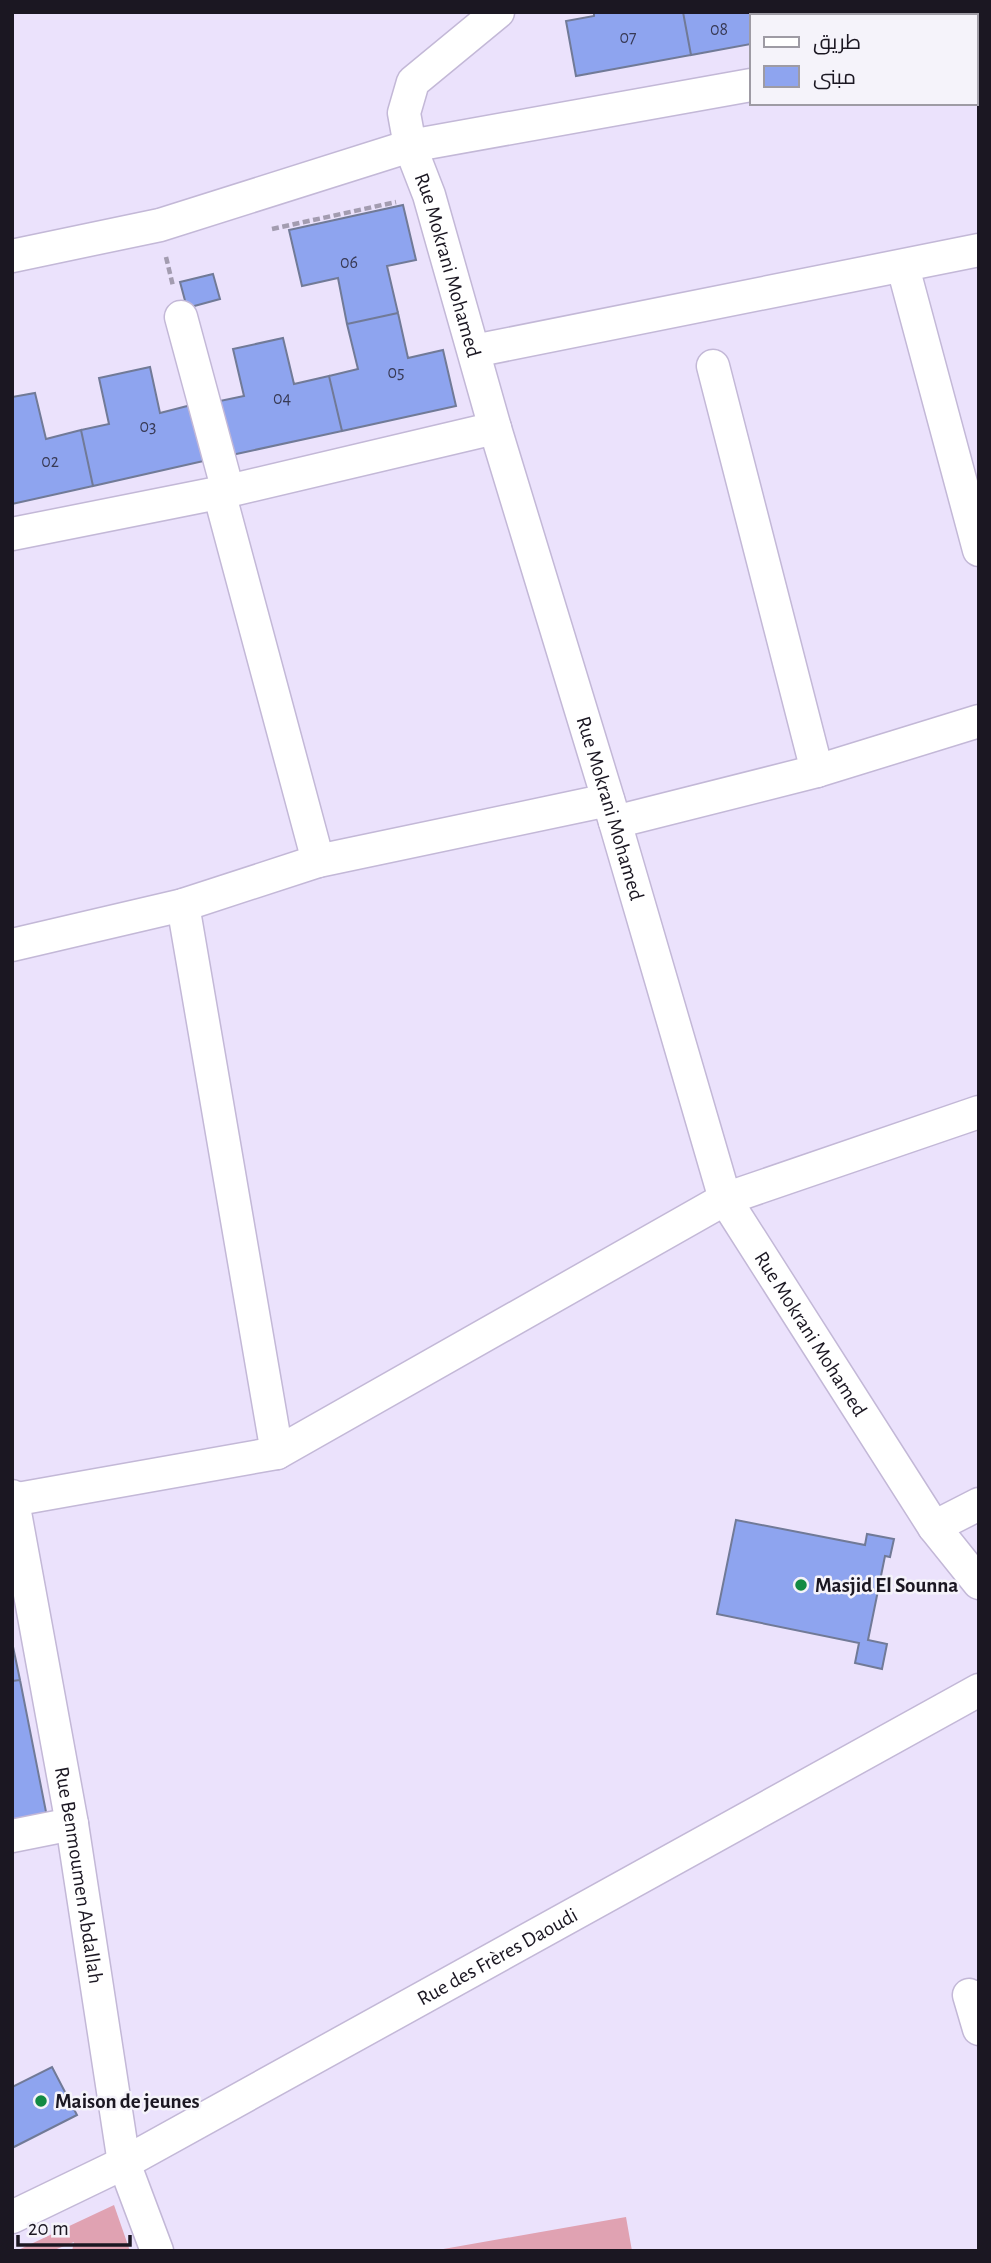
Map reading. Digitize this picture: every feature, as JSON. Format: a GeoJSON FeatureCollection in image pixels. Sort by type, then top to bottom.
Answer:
{"type":"FeatureCollection","features":[{"type":"Feature","properties":{"kind":"street","name":"Rue Mokrani Mohamed"},"geometry":{"type":"LineString","coordinates":[[498,12],[413,82],[404,113],[410,146],[429,195],[495,428],[725,1199],[934,1527],[979,1583]]}},
{"type":"Feature","properties":{"kind":"street"},"geometry":{"type":"LineString","coordinates":[[12,256],[160,225],[410,146],[750,85]]}},
{"type":"Feature","properties":{"kind":"street"},"geometry":{"type":"LineString","coordinates":[[474,351],[979,250]]}},
{"type":"Feature","properties":{"kind":"street"},"geometry":{"type":"LineString","coordinates":[[902,267],[979,550]]}},
{"type":"Feature","properties":{"kind":"street"},"geometry":{"type":"LineString","coordinates":[[182,330],[198,382],[223,492],[318,860]]}},
{"type":"Feature","properties":{"kind":"street"},"geometry":{"type":"LineString","coordinates":[[713,366],[817,771]]}},
{"type":"Feature","properties":{"kind":"street"},"geometry":{"type":"LineString","coordinates":[[12,534],[223,492],[495,428]]}},
{"type":"Feature","properties":{"kind":"street"},"geometry":{"type":"LineString","coordinates":[[12,945],[183,905],[318,860],[611,811],[817,771],[979,721]]}},
{"type":"Feature","properties":{"kind":"street"},"geometry":{"type":"LineString","coordinates":[[183,905],[276,1453]]}},
{"type":"Feature","properties":{"kind":"street"},"geometry":{"type":"LineString","coordinates":[[12,1498],[276,1453],[725,1199],[979,1112]]}},
{"type":"Feature","properties":{"kind":"street","name":"Rue Benmoumen Abdallah"},"geometry":{"type":"LineString","coordinates":[[12,1498],[72,1824],[124,2163],[157,2251]]}},
{"type":"Feature","properties":{"kind":"street"},"geometry":{"type":"LineString","coordinates":[[934,1527],[979,1504]]}},
{"type":"Feature","properties":{"kind":"street","name":"Rue des Frères Daoudi"},"geometry":{"type":"LineString","coordinates":[[12,2217],[98,2190],[124,2163],[979,1690]]}},
{"type":"Feature","properties":{"kind":"street"},"geometry":{"type":"LineString","coordinates":[[12,1836],[72,1824]]}},
{"type":"Feature","properties":{"kind":"street"},"geometry":{"type":"LineString","coordinates":[[969,1995],[979,2029]]}},
{"type":"Feature","properties":{"kind":"path"},"geometry":{"type":"LineString","coordinates":[[264,231],[429,195]]}},
{"type":"Feature","properties":{"kind":"path"},"geometry":{"type":"LineString","coordinates":[[164,251],[182,330]]}},
{"type":"Feature","properties":{"kind":"shaded area"},"geometry":{"type":"Polygon","coordinates":[[[114,2205],[130,2251],[72,2251],[74,2242],[52,2251],[16,2251],[114,2205]]]}},
{"type":"Feature","properties":{"kind":"shaded area"},"geometry":{"type":"Polygon","coordinates":[[[626,2217],[632,2251],[432,2251],[626,2217]]]}},
{"type":"Feature","properties":{"kind":"building"},"geometry":{"type":"Polygon","coordinates":[[[594,12],[683,12],[691,55],[576,76],[566,21],[594,16],[594,12]]]}},
{"type":"Feature","properties":{"kind":"building"},"geometry":{"type":"Polygon","coordinates":[[[683,12],[797,12],[750,14],[750,44],[691,55],[683,12]]]}},
{"type":"Feature","properties":{"kind":"building"},"geometry":{"type":"Polygon","coordinates":[[[797,12],[916,12],[916,14],[797,12]]]}},
{"type":"Feature","properties":{"kind":"building"},"geometry":{"type":"Polygon","coordinates":[[[403,205],[416,260],[387,266],[398,313],[347,324],[338,278],[302,286],[289,230],[403,205]]]}},
{"type":"Feature","properties":{"kind":"building"},"geometry":{"type":"Polygon","coordinates":[[[213,274],[220,299],[187,308],[180,282],[213,274]]]}},
{"type":"Feature","properties":{"kind":"building"},"geometry":{"type":"Polygon","coordinates":[[[398,313],[408,358],[443,350],[456,406],[342,431],[329,376],[358,369],[347,324],[398,313]]]}},
{"type":"Feature","properties":{"kind":"building"},"geometry":{"type":"Polygon","coordinates":[[[283,338],[294,384],[329,376],[342,431],[227,456],[215,402],[244,396],[233,349],[283,338]]]}},
{"type":"Feature","properties":{"kind":"building"},"geometry":{"type":"Polygon","coordinates":[[[150,367],[160,413],[195,404],[208,460],[93,486],[81,430],[109,424],[99,378],[150,367]]]}},
{"type":"Feature","properties":{"kind":"building"},"geometry":{"type":"Polygon","coordinates":[[[35,393],[46,439],[81,430],[93,486],[12,504],[12,397],[35,393]]]}},
{"type":"Feature","properties":{"kind":"building","name":"Masjid El Sounna"},"geometry":{"type":"Polygon","coordinates":[[[736,1520],[865,1545],[867,1534],[894,1539],[890,1557],[885,1556],[868,1640],[887,1644],[882,1669],[855,1663],[859,1643],[717,1614],[736,1520]]]}},
{"type":"Feature","properties":{"kind":"building"},"geometry":{"type":"Polygon","coordinates":[[[12,1642],[20,1680],[12,1681],[12,1642]]]}},
{"type":"Feature","properties":{"kind":"building"},"geometry":{"type":"Polygon","coordinates":[[[20,1680],[47,1817],[12,1823],[12,1681],[20,1680]]]}},
{"type":"Feature","properties":{"kind":"building","name":"Maison de jeunes"},"geometry":{"type":"Polygon","coordinates":[[[52,2067],[77,2115],[12,2148],[12,2087],[52,2067]]]}},
{"type":"Feature","properties":{"kind":"place","name":"Masjid El Sounna"},"geometry":{"type":"Point","coordinates":[801,1585]}},
{"type":"Feature","properties":{"kind":"place","name":"Maison de jeunes"},"geometry":{"type":"Point","coordinates":[41,2101]}}]}
